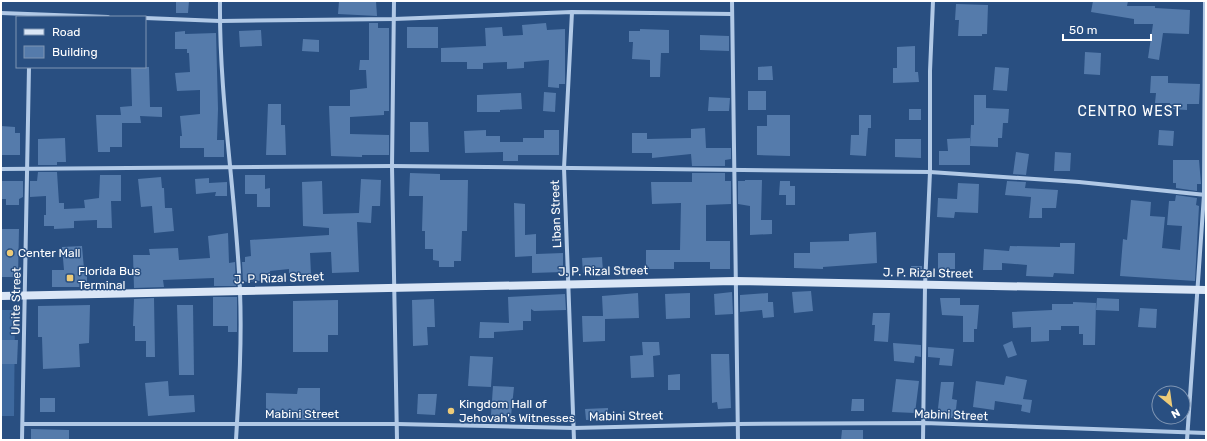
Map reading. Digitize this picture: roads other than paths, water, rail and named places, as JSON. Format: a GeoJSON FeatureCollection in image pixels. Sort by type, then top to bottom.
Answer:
{"type":"FeatureCollection","features":[{"type":"Feature","properties":{"kind":"main road","name":"J. P. Rizal Street"},"geometry":{"type":"LineString","coordinates":[[1,296],[736,281],[925,286],[1202,290]]}},
{"type":"Feature","properties":{"kind":"street"},"geometry":{"type":"LineString","coordinates":[[220,1],[230,166],[240,291],[241,362],[236,440]]}},
{"type":"Feature","properties":{"kind":"street"},"geometry":{"type":"LineString","coordinates":[[394,1],[392,166],[396,287],[397,440]]}},
{"type":"Feature","properties":{"kind":"street"},"geometry":{"type":"LineString","coordinates":[[732,1],[738,440]]}},
{"type":"Feature","properties":{"kind":"street"},"geometry":{"type":"LineString","coordinates":[[923,440],[925,286],[930,172],[930,71],[933,1]]}},
{"type":"Feature","properties":{"kind":"street"},"geometry":{"type":"LineString","coordinates":[[1187,440],[1202,290],[1205,195],[1205,1]]}},
{"type":"Feature","properties":{"kind":"street"},"geometry":{"type":"LineString","coordinates":[[146,18],[220,20],[394,19],[572,12],[732,14]]}},
{"type":"Feature","properties":{"kind":"street","name":"Liban Street"},"geometry":{"type":"LineString","coordinates":[[572,12],[564,168],[574,440]]}},
{"type":"Feature","properties":{"kind":"street"},"geometry":{"type":"LineString","coordinates":[[1,13],[30,16]]}},
{"type":"Feature","properties":{"kind":"street","name":"Unite Street"},"geometry":{"type":"LineString","coordinates":[[22,440],[26,295],[29,68]]}},
{"type":"Feature","properties":{"kind":"street"},"geometry":{"type":"LineString","coordinates":[[1,169],[230,166],[392,166],[930,172],[1079,182],[1205,195]]}},
{"type":"Feature","properties":{"kind":"street","name":"Mabini Street"},"geometry":{"type":"LineString","coordinates":[[22,424],[397,424],[574,428],[738,424],[924,423],[1206,433]]}},
{"type":"Feature","properties":{"kind":"place","name":"Center Mall"},"geometry":{"type":"Point","coordinates":[10,253]}},
{"type":"Feature","properties":{"kind":"place","name":"Florida Bus Terminal"},"geometry":{"type":"Point","coordinates":[70,278]}},
{"type":"Feature","properties":{"kind":"place","name":"Kingdom Hall of Jehovah's Witnesses"},"geometry":{"type":"Point","coordinates":[451,411]}},
{"type":"Feature","properties":{"kind":"district","name":"CENTRO WEST"},"geometry":{"type":"Point","coordinates":[1130,111]}}]}
